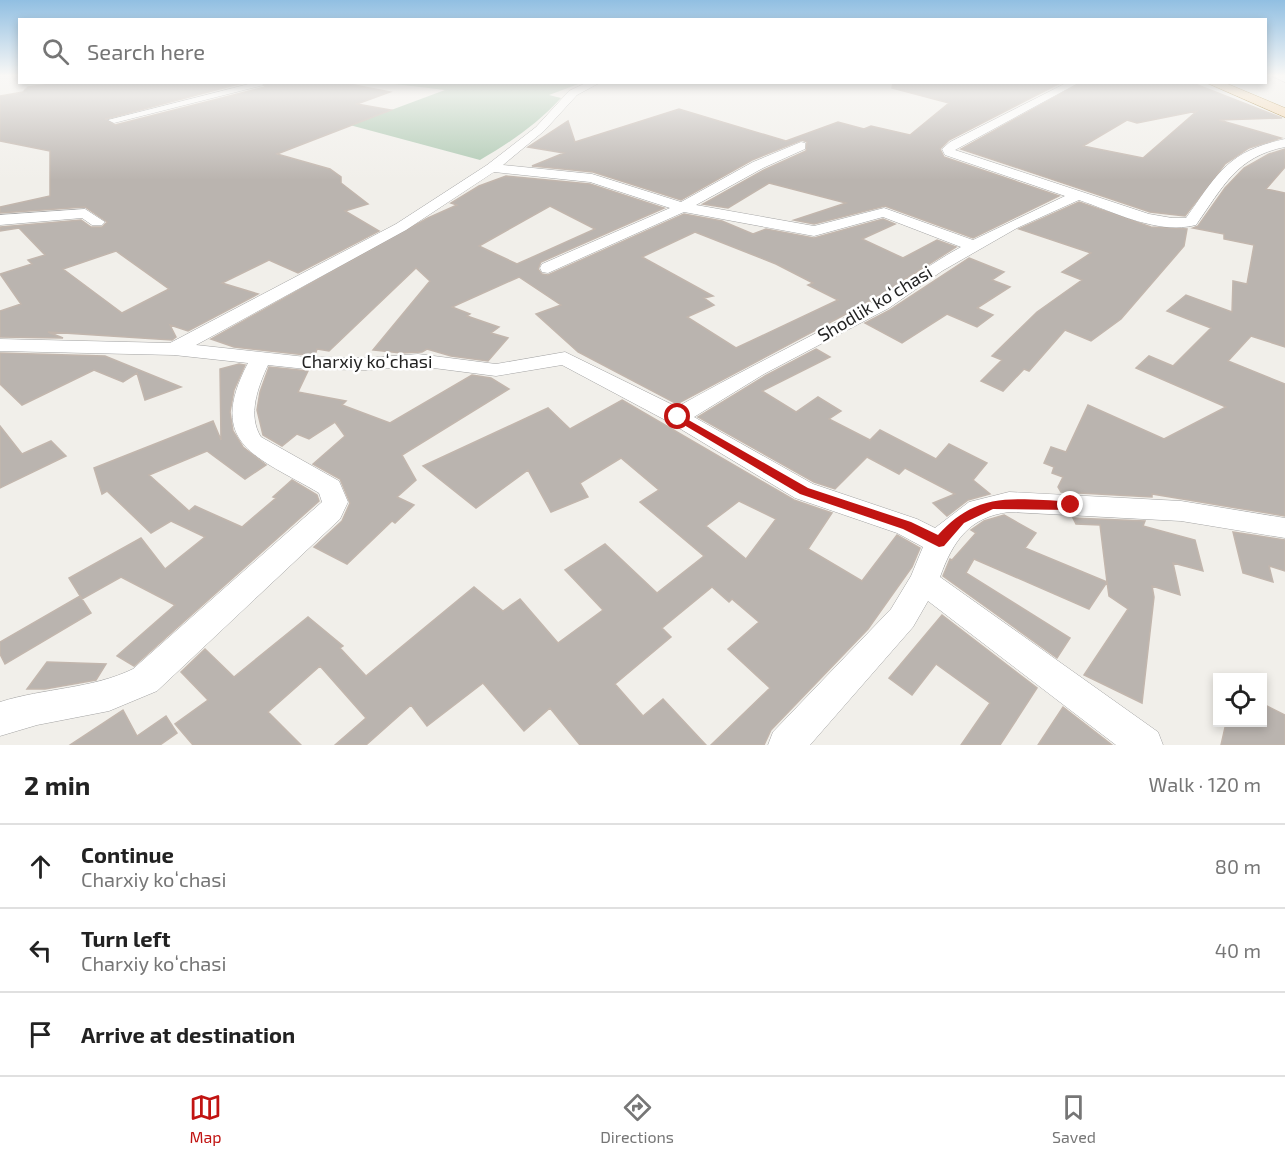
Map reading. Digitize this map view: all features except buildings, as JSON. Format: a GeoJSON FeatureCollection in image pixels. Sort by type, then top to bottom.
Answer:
{"type":"FeatureCollection","features":[{"type":"Feature","properties":{"kind":"street"},"geometry":{"type":"LineString","coordinates":[[114,120],[152,111]]}},
{"type":"Feature","properties":{"kind":"street"},"geometry":{"type":"LineString","coordinates":[[174,349],[386,236],[492,168],[540,129],[557,111]]}},
{"type":"Feature","properties":{"kind":"street"},"geometry":{"type":"LineString","coordinates":[[1021,111],[948,149],[955,155],[1076,196],[1172,223],[1191,222],[1235,161],[1253,149],[1285,143]]}},
{"type":"Feature","properties":{"kind":"street"},"geometry":{"type":"LineString","coordinates":[[548,268],[682,207],[758,165],[801,146]]}},
{"type":"Feature","properties":{"kind":"street"},"geometry":{"type":"LineString","coordinates":[[492,168],[605,181],[682,207],[808,231],[884,212],[976,247]]}},
{"type":"Feature","properties":{"kind":"street","name":"Shodlik koʻchasi"},"geometry":{"type":"LineString","coordinates":[[678,417],[757,370],[883,304],[936,267],[976,247],[1012,225],[1076,196]]}},
{"type":"Feature","properties":{"kind":"street"},"geometry":{"type":"LineString","coordinates":[[0,220],[85,213],[97,222]]}},
{"type":"Feature","properties":{"kind":"street","name":"Charxiy koʻchasi"},"geometry":{"type":"LineString","coordinates":[[0,345],[174,349],[306,363],[367,364],[418,360],[496,370],[565,358],[678,417],[804,491],[907,526],[939,542]]}},
{"type":"Feature","properties":{"kind":"street"},"geometry":{"type":"LineString","coordinates":[[0,718],[38,707],[114,696],[145,680],[331,512],[334,502],[330,488],[253,443],[245,434],[245,394],[261,358]]}},
{"type":"Feature","properties":{"kind":"street"},"geometry":{"type":"LineString","coordinates":[[786,745],[902,618],[924,580],[939,542],[959,520],[973,511],[992,504],[1009,502],[1181,511],[1285,528]]}},
{"type":"Feature","properties":{"kind":"street"},"geometry":{"type":"LineString","coordinates":[[924,580],[1145,745]]}},
{"type":"Feature","properties":{"kind":"green space"},"geometry":{"type":"Polygon","coordinates":[[[389,111],[548,111],[523,132],[480,160],[346,124],[359,122],[389,111]]]}},
{"type":"Feature","properties":{"kind":"route"},"geometry":{"type":"LineString","coordinates":[[678,417],[785,482],[804,491],[907,526],[939,542],[959,520],[973,511],[992,504],[1009,502],[1071,505]]}}]}
